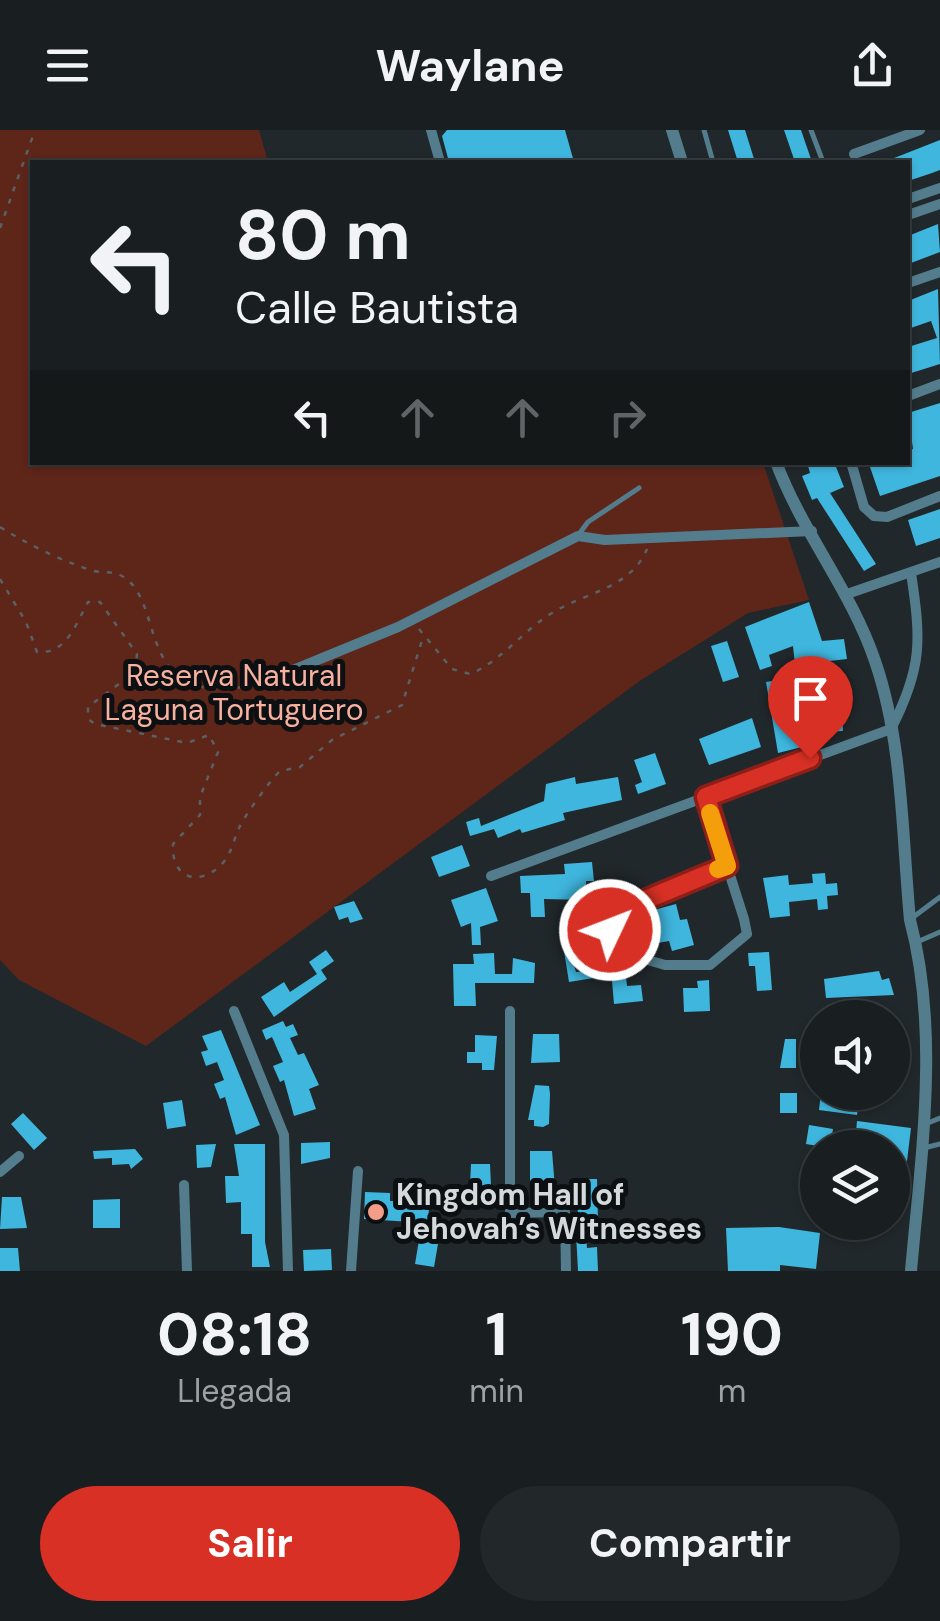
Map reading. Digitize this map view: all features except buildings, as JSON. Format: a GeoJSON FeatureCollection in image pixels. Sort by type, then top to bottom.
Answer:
{"type":"FeatureCollection","features":[{"type":"Feature","properties":{"kind":"street"},"geometry":{"type":"LineString","coordinates":[[431,130],[439,160]]}},
{"type":"Feature","properties":{"kind":"street"},"geometry":{"type":"LineString","coordinates":[[672,130],[681,160]]}},
{"type":"Feature","properties":{"kind":"street"},"geometry":{"type":"LineString","coordinates":[[854,154],[920,130]]}},
{"type":"Feature","properties":{"kind":"street"},"geometry":{"type":"LineString","coordinates":[[910,199],[940,188]]}},
{"type":"Feature","properties":{"kind":"street"},"geometry":{"type":"LineString","coordinates":[[910,214],[940,204]]}},
{"type":"Feature","properties":{"kind":"street"},"geometry":{"type":"LineString","coordinates":[[910,282],[940,272]]}},
{"type":"Feature","properties":{"kind":"street"},"geometry":{"type":"LineString","coordinates":[[910,395],[940,384]]}},
{"type":"Feature","properties":{"kind":"street"},"geometry":{"type":"LineString","coordinates":[[778,465],[847,594],[876,664],[891,729],[910,920],[918,942],[930,1036],[926,1124],[911,1271]]}},
{"type":"Feature","properties":{"kind":"street"},"geometry":{"type":"LineString","coordinates":[[852,465],[864,507],[874,516],[887,517],[940,496]]}},
{"type":"Feature","properties":{"kind":"street"},"geometry":{"type":"LineString","coordinates":[[259,684],[398,627],[415,614],[578,536],[605,540],[812,531]]}},
{"type":"Feature","properties":{"kind":"street"},"geometry":{"type":"LineString","coordinates":[[847,594],[940,562]]}},
{"type":"Feature","properties":{"kind":"street"},"geometry":{"type":"LineString","coordinates":[[492,876],[891,729],[906,701],[921,641],[911,572]]}},
{"type":"Feature","properties":{"kind":"street"},"geometry":{"type":"LineString","coordinates":[[706,797],[727,866],[747,934],[710,966],[665,965],[617,950],[610,930],[614,913],[727,866]]}},
{"type":"Feature","properties":{"kind":"street"},"geometry":{"type":"LineString","coordinates":[[510,1010],[510,1213],[565,1212],[566,1271]]}},
{"type":"Feature","properties":{"kind":"street"},"geometry":{"type":"LineString","coordinates":[[234,1011],[284,1136],[288,1271]]}},
{"type":"Feature","properties":{"kind":"street"},"geometry":{"type":"LineString","coordinates":[[0,1172],[19,1156]]}},
{"type":"Feature","properties":{"kind":"street"},"geometry":{"type":"LineString","coordinates":[[351,1271],[358,1171]]}},
{"type":"Feature","properties":{"kind":"street"},"geometry":{"type":"LineString","coordinates":[[184,1185],[187,1271]]}},
{"type":"Feature","properties":{"kind":"lane"},"geometry":{"type":"LineString","coordinates":[[704,130],[712,160]]}},
{"type":"Feature","properties":{"kind":"lane"},"geometry":{"type":"LineString","coordinates":[[810,130],[821,160]]}},
{"type":"Feature","properties":{"kind":"lane"},"geometry":{"type":"LineString","coordinates":[[578,536],[588,522],[639,488]]}},
{"type":"Feature","properties":{"kind":"lane"},"geometry":{"type":"LineString","coordinates":[[910,920],[940,896]]}},
{"type":"Feature","properties":{"kind":"lane"},"geometry":{"type":"LineString","coordinates":[[918,942],[940,932]]}},
{"type":"Feature","properties":{"kind":"lane"},"geometry":{"type":"LineString","coordinates":[[926,1124],[940,1118]]}},
{"type":"Feature","properties":{"kind":"lane"},"geometry":{"type":"LineString","coordinates":[[922,1148],[940,1144]]}},
{"type":"Feature","properties":{"kind":"path"},"geometry":{"type":"LineString","coordinates":[[0,228],[35,130]]}},
{"type":"Feature","properties":{"kind":"path"},"geometry":{"type":"LineString","coordinates":[[0,527],[36,549],[94,571],[120,575],[133,586],[153,642],[184,680],[222,690],[259,684]]}},
{"type":"Feature","properties":{"kind":"path"},"geometry":{"type":"LineString","coordinates":[[415,614],[423,637],[452,669],[470,674],[482,669],[558,609],[606,590],[641,564],[649,538]]}},
{"type":"Feature","properties":{"kind":"path"},"geometry":{"type":"LineString","coordinates":[[0,580],[26,622],[37,652],[58,648],[88,602],[100,602],[137,654],[135,672],[88,708],[88,718],[95,724],[187,743],[208,735],[214,742],[218,752],[200,797],[200,815],[173,844],[177,867],[190,878],[199,879],[226,860],[241,823],[280,771],[300,767],[332,740],[402,704],[423,637]]}},
{"type":"Feature","properties":{"kind":"green space","name":"Reserva Natural Laguna Tortuguero"},"geometry":{"type":"Polygon","coordinates":[[[0,130],[259,130],[267,160],[30,160],[30,465],[764,465],[809,600],[748,613],[641,680],[146,1046],[19,980],[0,960],[0,130]]]}},
{"type":"Feature","properties":{"kind":"slow traffic"},"geometry":{"type":"LineString","coordinates":[[710,813],[727,866],[718,869]]}},
{"type":"Feature","properties":{"kind":"place","name":"Kingdom Hall of Jehovah’s Witnesses"},"geometry":{"type":"Point","coordinates":[376,1212]}},
{"type":"Feature","properties":{"kind":"route"},"geometry":{"type":"LineString","coordinates":[[610,930],[614,913],[629,903],[727,866],[706,797],[810,758]]}}]}
